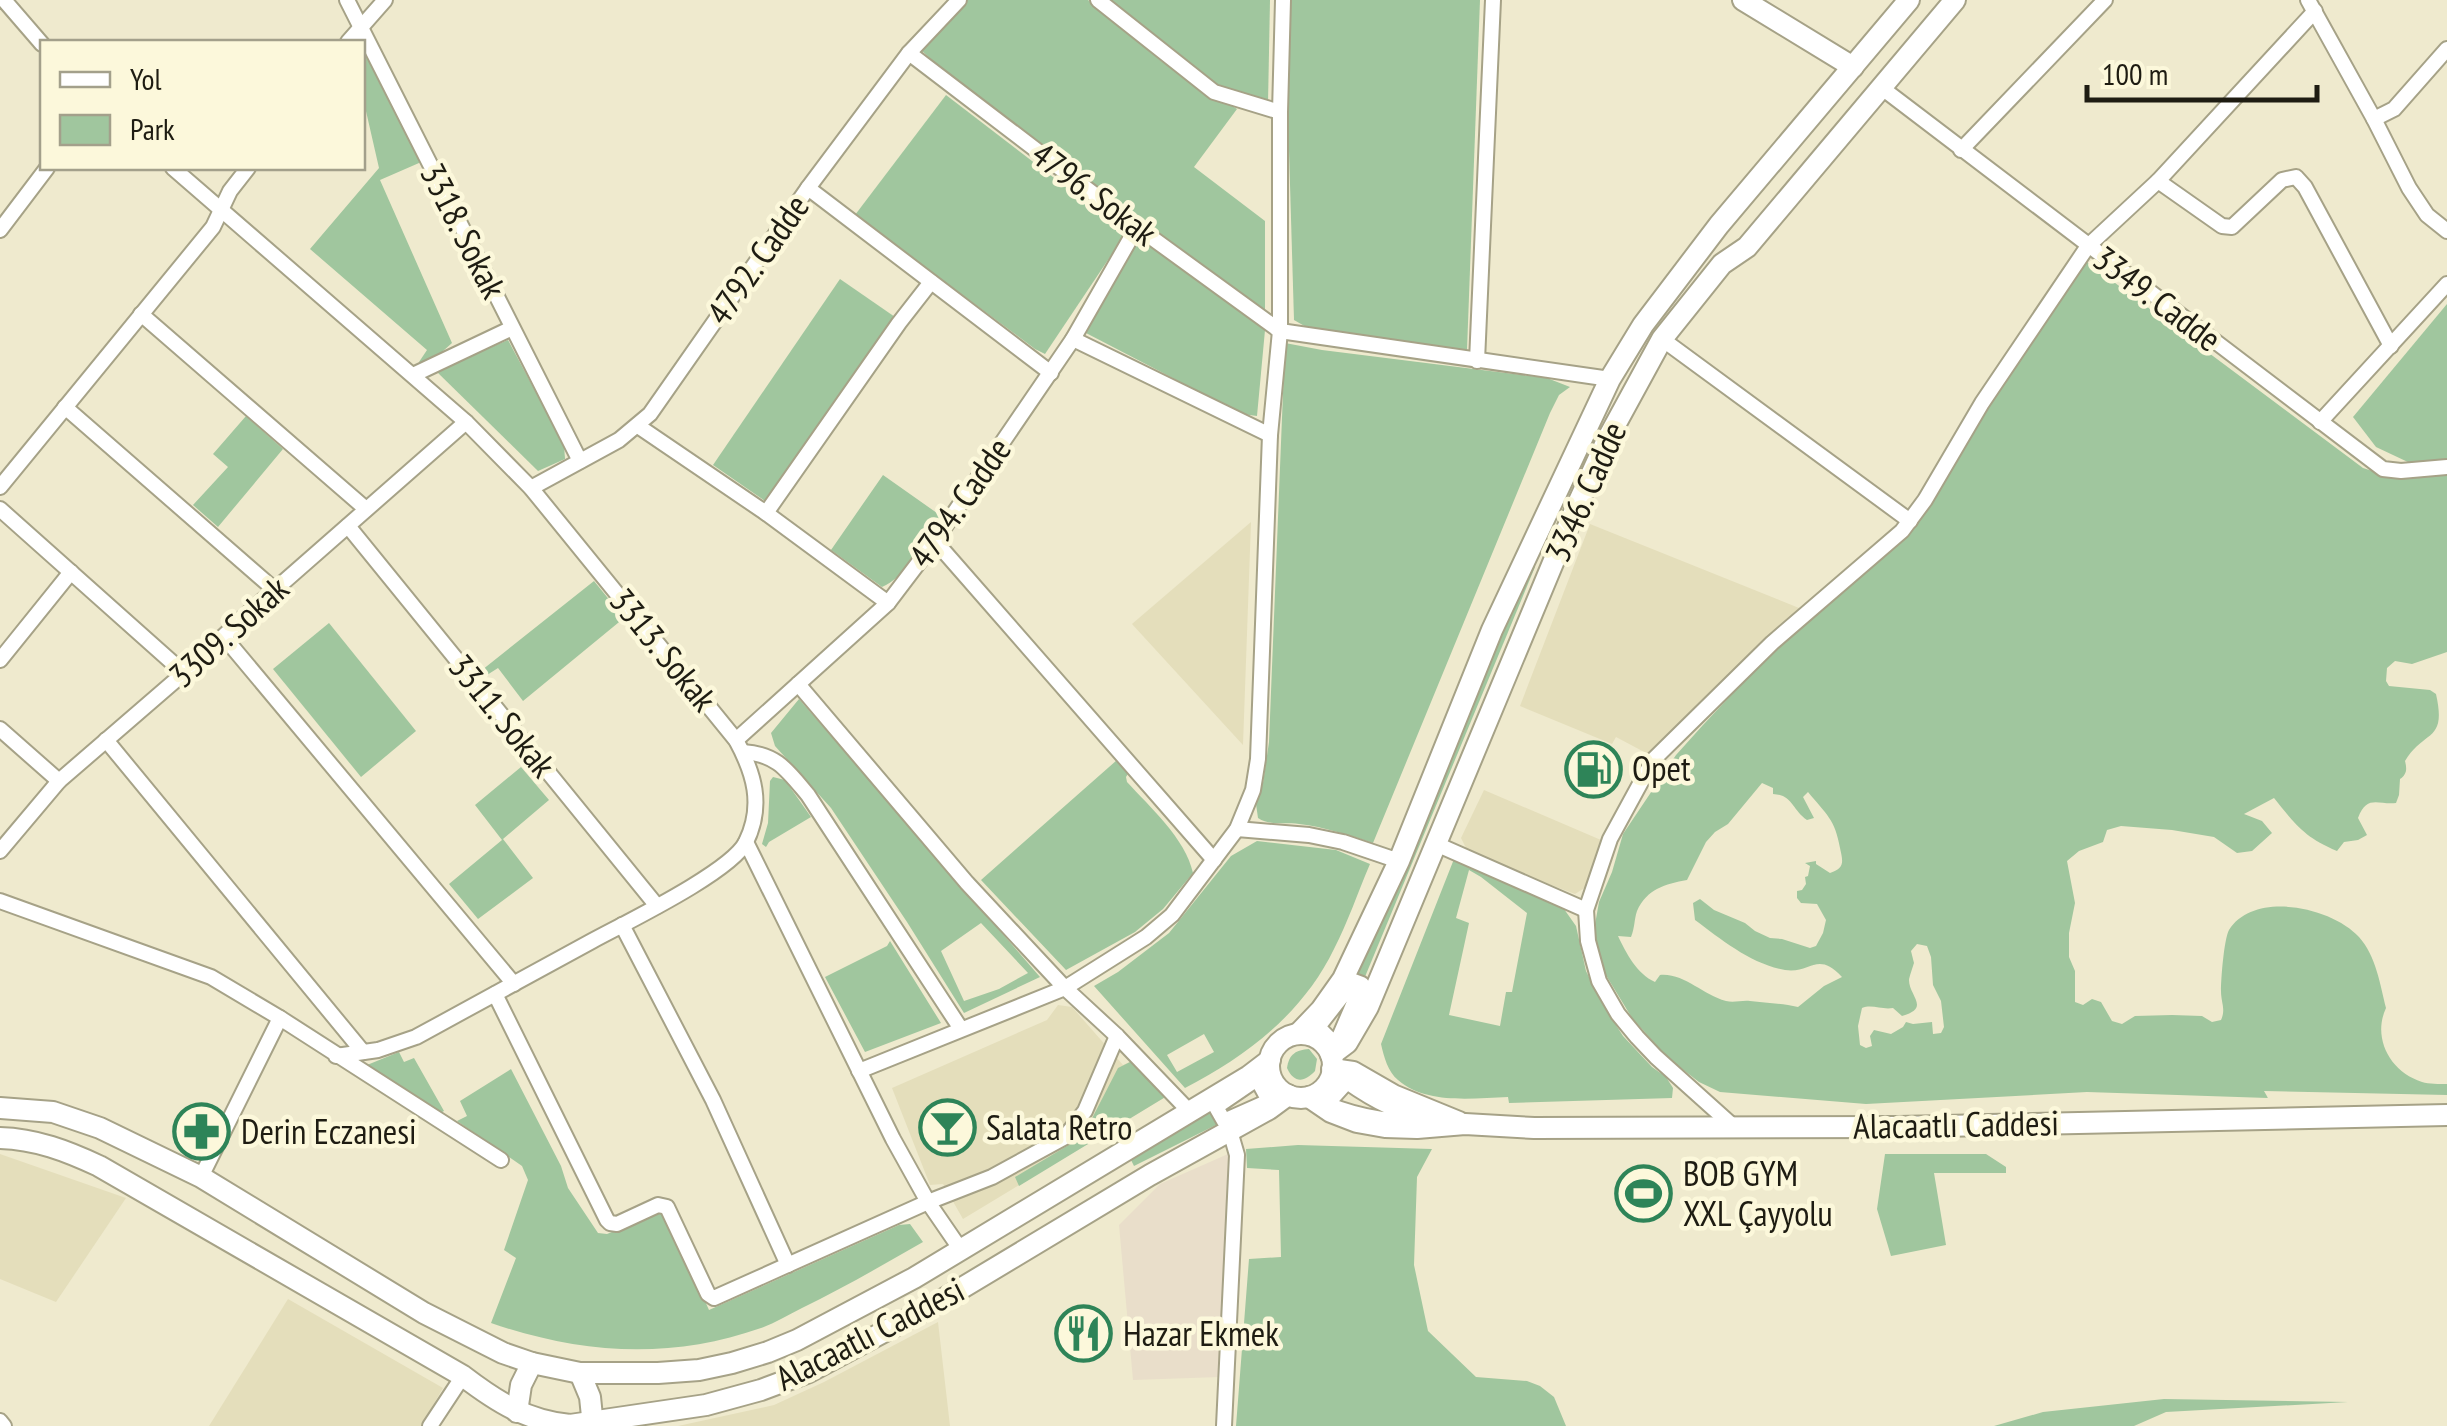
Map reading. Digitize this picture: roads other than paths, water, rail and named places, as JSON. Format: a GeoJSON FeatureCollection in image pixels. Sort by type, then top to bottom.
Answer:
{"type":"FeatureCollection","features":[{"type":"Feature","properties":{"kind":"main road"},"geometry":{"type":"LineString","coordinates":[[1743,0],[1853,67]]}},
{"type":"Feature","properties":{"kind":"main road","name":"3346. Cadde"},"geometry":{"type":"LineString","coordinates":[[1298,1034],[1343,979],[1399,861],[1492,630],[1610,380],[1643,325],[1718,224],[1908,0]]}},
{"type":"Feature","properties":{"kind":"main road","name":"3346. Cadde"},"geometry":{"type":"LineString","coordinates":[[1332,1055],[1348,1043],[1360,1024],[1600,456],[1662,339],[1722,264],[1747,247],[1955,0]]}},
{"type":"Feature","properties":{"kind":"main road"},"geometry":{"type":"LineString","coordinates":[[1298,1034],[1313,1037],[1332,1055],[1328,1082],[1323,1089],[1298,1099],[1272,1081],[1270,1060],[1286,1038],[1298,1034]]}},
{"type":"Feature","properties":{"kind":"main road","name":"Alacaatlı Caddesi"},"geometry":{"type":"LineString","coordinates":[[1332,1055],[1353,1072],[1418,1107],[1465,1124]]}},
{"type":"Feature","properties":{"kind":"main road","name":"Alacaatlı Caddesi"},"geometry":{"type":"LineString","coordinates":[[0,1108],[54,1112],[100,1128],[201,1177],[424,1313],[479,1342],[532,1362],[580,1373],[642,1374],[699,1370],[768,1352],[834,1321],[914,1278],[1250,1076],[1270,1060]]}},
{"type":"Feature","properties":{"kind":"main road"},"geometry":{"type":"LineString","coordinates":[[0,1092],[35,1109]]}},
{"type":"Feature","properties":{"kind":"main road","name":"Alacaatlı Caddesi"},"geometry":{"type":"LineString","coordinates":[[0,1138],[48,1145],[99,1166],[463,1376],[522,1419],[593,1424],[706,1405],[809,1372],[932,1306],[1150,1175],[1269,1110],[1298,1099],[1357,1122],[1417,1128],[1465,1124],[1534,1128],[1898,1126],[2447,1115]]}},
{"type":"Feature","properties":{"kind":"main road"},"geometry":{"type":"LineString","coordinates":[[522,1419],[521,1385],[532,1362]]}},
{"type":"Feature","properties":{"kind":"main road"},"geometry":{"type":"LineString","coordinates":[[580,1373],[590,1397],[593,1424]]}},
{"type":"Feature","properties":{"kind":"street"},"geometry":{"type":"LineString","coordinates":[[4,0],[40,42]]}},
{"type":"Feature","properties":{"kind":"street","name":"3318. Sokak"},"geometry":{"type":"LineString","coordinates":[[347,0],[580,461]]}},
{"type":"Feature","properties":{"kind":"street"},"geometry":{"type":"LineString","coordinates":[[350,40],[385,0]]}},
{"type":"Feature","properties":{"kind":"street","name":"4792. Cadde"},"geometry":{"type":"LineString","coordinates":[[531,488],[620,440],[660,402],[808,188],[909,53],[959,0]]}},
{"type":"Feature","properties":{"kind":"street"},"geometry":{"type":"LineString","coordinates":[[1098,0],[1214,92],[1280,112]]}},
{"type":"Feature","properties":{"kind":"street"},"geometry":{"type":"LineString","coordinates":[[859,1071],[1065,988],[1146,937],[1172,914],[1237,829],[1252,790],[1258,759],[1270,435],[1280,331],[1283,0]]}},
{"type":"Feature","properties":{"kind":"street"},"geometry":{"type":"LineString","coordinates":[[1477,361],[1493,0]]}},
{"type":"Feature","properties":{"kind":"street"},"geometry":{"type":"LineString","coordinates":[[1961,150],[2105,0]]}},
{"type":"Feature","properties":{"kind":"street"},"geometry":{"type":"LineString","coordinates":[[1734,1127],[1656,1058],[1618,1014],[1599,980],[1588,941],[1586,910],[1610,839],[1654,760],[1772,644],[1902,531],[1982,402],[2088,246],[2158,180],[2311,5],[2409,188],[2427,216],[2447,231]]}},
{"type":"Feature","properties":{"kind":"street"},"geometry":{"type":"LineString","coordinates":[[2374,119],[2394,108],[2447,49]]}},
{"type":"Feature","properties":{"kind":"street","name":"4796. Sokak"},"geometry":{"type":"LineString","coordinates":[[909,53],[1136,228],[1280,331]]}},
{"type":"Feature","properties":{"kind":"street","name":"3349. Cadde"},"geometry":{"type":"LineString","coordinates":[[1882,88],[2383,469],[2447,467]]}},
{"type":"Feature","properties":{"kind":"street"},"geometry":{"type":"LineString","coordinates":[[0,230],[45,170]]}},
{"type":"Feature","properties":{"kind":"street","name":"3313. Sokak"},"geometry":{"type":"LineString","coordinates":[[174,170],[466,422],[531,488],[739,746],[755,780],[756,810],[746,842]]}},
{"type":"Feature","properties":{"kind":"street"},"geometry":{"type":"LineString","coordinates":[[0,487],[213,227],[230,191],[246,170]]}},
{"type":"Feature","properties":{"kind":"street"},"geometry":{"type":"LineString","coordinates":[[2158,180],[2222,226],[2232,227],[2282,180],[2296,177],[2391,346]]}},
{"type":"Feature","properties":{"kind":"street"},"geometry":{"type":"LineString","coordinates":[[808,188],[1051,372]]}},
{"type":"Feature","properties":{"kind":"street","name":"4794. Cadde"},"geometry":{"type":"LineString","coordinates":[[739,746],[798,684],[888,603],[1073,339],[1136,228]]}},
{"type":"Feature","properties":{"kind":"street"},"geometry":{"type":"LineString","coordinates":[[766,513],[931,282]]}},
{"type":"Feature","properties":{"kind":"street"},"geometry":{"type":"LineString","coordinates":[[2320,422],[2447,284]]}},
{"type":"Feature","properties":{"kind":"street"},"geometry":{"type":"LineString","coordinates":[[141,314],[366,509]]}},
{"type":"Feature","properties":{"kind":"street"},"geometry":{"type":"LineString","coordinates":[[413,375],[512,328]]}},
{"type":"Feature","properties":{"kind":"street"},"geometry":{"type":"LineString","coordinates":[[1280,331],[1610,380]]}},
{"type":"Feature","properties":{"kind":"street"},"geometry":{"type":"LineString","coordinates":[[1073,339],[1270,435]]}},
{"type":"Feature","properties":{"kind":"street"},"geometry":{"type":"LineString","coordinates":[[1662,339],[1910,521]]}},
{"type":"Feature","properties":{"kind":"street"},"geometry":{"type":"LineString","coordinates":[[65,407],[275,590]]}},
{"type":"Feature","properties":{"kind":"street","name":"3309. Sokak"},"geometry":{"type":"LineString","coordinates":[[0,851],[60,781],[466,422]]}},
{"type":"Feature","properties":{"kind":"street"},"geometry":{"type":"LineString","coordinates":[[638,426],[888,603]]}},
{"type":"Feature","properties":{"kind":"street"},"geometry":{"type":"LineString","coordinates":[[0,510],[184,674]]}},
{"type":"Feature","properties":{"kind":"street","name":"3311. Sokak"},"geometry":{"type":"LineString","coordinates":[[348,526],[657,906]]}},
{"type":"Feature","properties":{"kind":"street"},"geometry":{"type":"LineString","coordinates":[[935,540],[1214,860]]}},
{"type":"Feature","properties":{"kind":"street"},"geometry":{"type":"LineString","coordinates":[[0,660],[71,572]]}},
{"type":"Feature","properties":{"kind":"street"},"geometry":{"type":"LineString","coordinates":[[224,636],[514,984]]}},
{"type":"Feature","properties":{"kind":"street"},"geometry":{"type":"LineString","coordinates":[[798,684],[967,883],[1065,988],[1190,1112]]}},
{"type":"Feature","properties":{"kind":"street"},"geometry":{"type":"LineString","coordinates":[[0,729],[60,781]]}},
{"type":"Feature","properties":{"kind":"street"},"geometry":{"type":"LineString","coordinates":[[106,740],[364,1052]]}},
{"type":"Feature","properties":{"kind":"street"},"geometry":{"type":"LineString","coordinates":[[739,746],[769,756],[808,795],[961,1029]]}},
{"type":"Feature","properties":{"kind":"street"},"geometry":{"type":"LineString","coordinates":[[1237,829],[1309,835],[1399,861]]}},
{"type":"Feature","properties":{"kind":"street"},"geometry":{"type":"LineString","coordinates":[[336,1056],[378,1050],[416,1037],[690,888],[737,854],[746,842],[859,1071],[928,1202],[960,1250]]}},
{"type":"Feature","properties":{"kind":"street"},"geometry":{"type":"LineString","coordinates":[[1436,844],[1586,910]]}},
{"type":"Feature","properties":{"kind":"street"},"geometry":{"type":"LineString","coordinates":[[0,901],[211,978],[501,1160]]}},
{"type":"Feature","properties":{"kind":"street"},"geometry":{"type":"LineString","coordinates":[[622,925],[713,1100],[788,1264]]}},
{"type":"Feature","properties":{"kind":"street"},"geometry":{"type":"LineString","coordinates":[[495,994],[610,1223],[658,1206],[666,1207],[712,1298],[992,1176],[1064,1137],[1085,1111],[1117,1036]]}},
{"type":"Feature","properties":{"kind":"street"},"geometry":{"type":"LineString","coordinates":[[201,1177],[280,1018]]}},
{"type":"Feature","properties":{"kind":"street"},"geometry":{"type":"LineString","coordinates":[[1348,1082],[1393,1109],[1433,1119],[1432,1124],[1395,1122],[1298,1099],[1348,1082]]}},
{"type":"Feature","properties":{"kind":"street"},"geometry":{"type":"LineString","coordinates":[[1224,1426],[1237,1155],[1230,1131]]}},
{"type":"Feature","properties":{"kind":"street"},"geometry":{"type":"LineString","coordinates":[[430,1426],[463,1376]]}},
{"type":"Feature","properties":{"kind":"place","name":"Opet"},"geometry":{"type":"Point","coordinates":[1593,769]}},
{"type":"Feature","properties":{"kind":"place","name":"Salata Retro"},"geometry":{"type":"Point","coordinates":[947,1128]}},
{"type":"Feature","properties":{"kind":"place","name":"Derin Eczanesi"},"geometry":{"type":"Point","coordinates":[202,1132]}},
{"type":"Feature","properties":{"kind":"place","name":"BOB GYM XXL Çayyolu"},"geometry":{"type":"Point","coordinates":[1644,1194]}},
{"type":"Feature","properties":{"kind":"place","name":"Hazar Ekmek"},"geometry":{"type":"Point","coordinates":[1084,1334]}}]}
